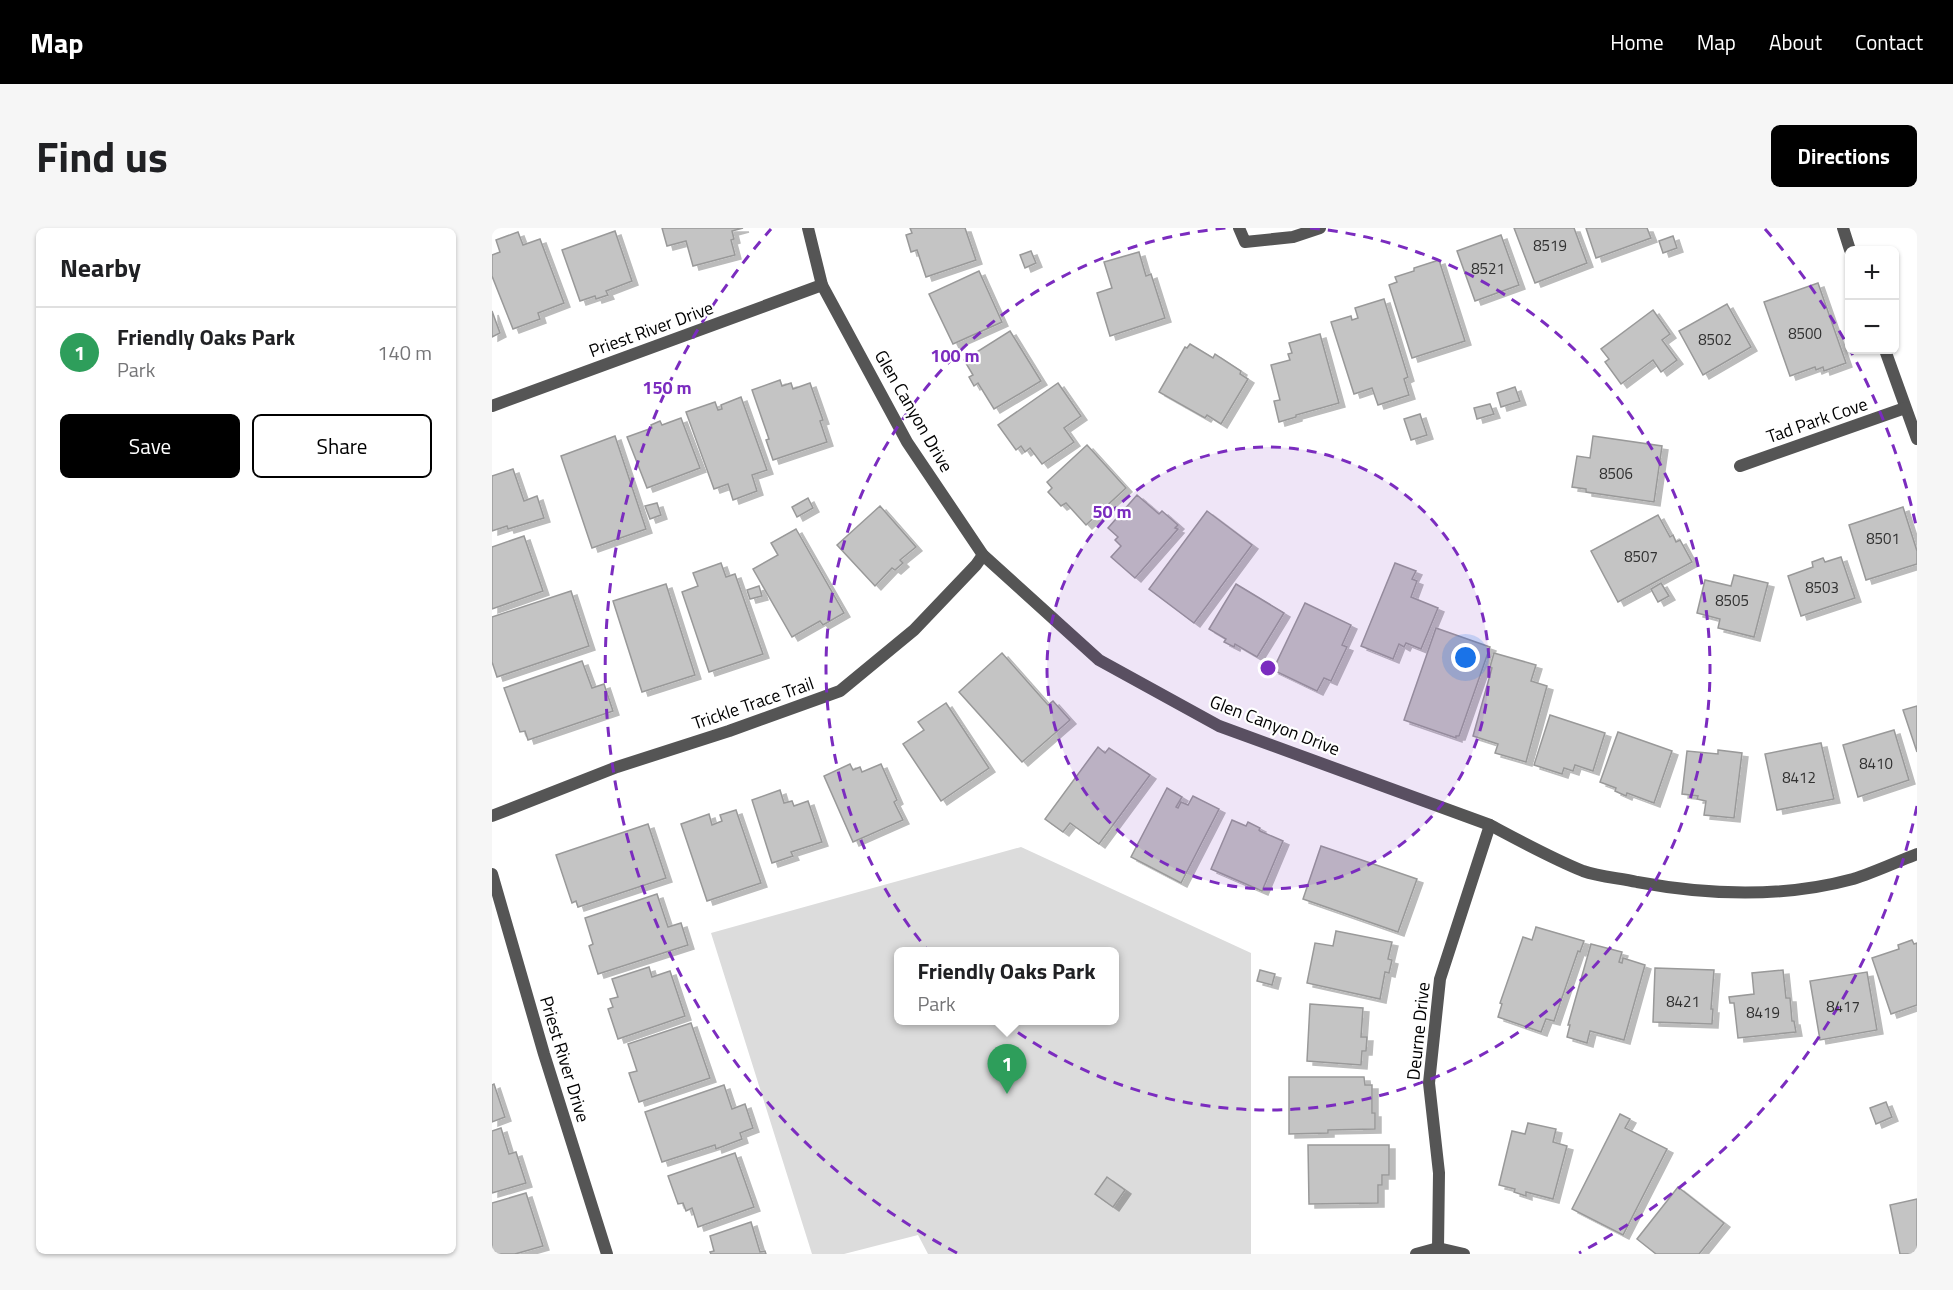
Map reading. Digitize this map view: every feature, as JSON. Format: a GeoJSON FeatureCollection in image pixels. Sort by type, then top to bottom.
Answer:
{"type":"FeatureCollection","features":[{"type":"Feature","properties":{"kind":"street","name":"Glen Canyon Drive"},"geometry":{"type":"LineString","coordinates":[[808,228],[822,285],[907,442],[983,555],[1099,660],[1219,726],[1490,825],[1586,872],[1658,886],[1707,892],[1756,893],[1806,888],[1854,879],[1917,854]]}},
{"type":"Feature","properties":{"kind":"street"},"geometry":{"type":"LineString","coordinates":[[1239,228],[1245,242],[1293,237],[1320,228]]}},
{"type":"Feature","properties":{"kind":"street"},"geometry":{"type":"LineString","coordinates":[[1843,228],[1849,246]]}},
{"type":"Feature","properties":{"kind":"street","name":"Priest River Drive"},"geometry":{"type":"LineString","coordinates":[[492,406],[822,285]]}},
{"type":"Feature","properties":{"kind":"street"},"geometry":{"type":"LineString","coordinates":[[1886,354],[1917,439]]}},
{"type":"Feature","properties":{"kind":"street","name":"Tad Park Cove"},"geometry":{"type":"LineString","coordinates":[[1740,466],[1905,408]]}},
{"type":"Feature","properties":{"kind":"street","name":"Trickle Trace Trail"},"geometry":{"type":"LineString","coordinates":[[492,816],[617,767],[729,731],[840,691],[914,630],[983,555]]}},
{"type":"Feature","properties":{"kind":"street","name":"Deurne Drive"},"geometry":{"type":"LineString","coordinates":[[1438,1248],[1440,1173],[1429,1083],[1440,979],[1490,825]]}},
{"type":"Feature","properties":{"kind":"street","name":"Priest River Drive"},"geometry":{"type":"LineString","coordinates":[[492,874],[548,1066],[607,1254]]}},
{"type":"Feature","properties":{"kind":"street"},"geometry":{"type":"LineString","coordinates":[[1416,1254],[1438,1248],[1464,1254]]}},
{"type":"Feature","properties":{"kind":"shaded area"},"geometry":{"type":"Polygon","coordinates":[[[1021,847],[1251,953],[1251,1254],[928,1254],[918,1235],[844,1254],[812,1254],[711,933],[1021,847]]]}},
{"type":"Feature","properties":{"kind":"building"},"geometry":{"type":"Polygon","coordinates":[[[662,228],[743,228],[732,231],[734,239],[731,240],[735,255],[693,266],[686,241],[667,246],[662,228]]]}},
{"type":"Feature","properties":{"kind":"building"},"geometry":{"type":"Polygon","coordinates":[[[910,228],[965,228],[976,260],[926,277],[917,250],[911,252],[906,235],[912,233],[910,228]]]}},
{"type":"Feature","properties":{"kind":"building"},"geometry":{"type":"Polygon","coordinates":[[[1514,228],[1574,228],[1587,263],[1535,283],[1514,228]]]}},
{"type":"Feature","properties":{"kind":"building"},"geometry":{"type":"Polygon","coordinates":[[[1586,228],[1647,228],[1651,238],[1596,258],[1586,228]]]}},
{"type":"Feature","properties":{"kind":"building"},"geometry":{"type":"Polygon","coordinates":[[[615,231],[632,281],[606,291],[608,295],[580,301],[562,250],[615,231]]]}},
{"type":"Feature","properties":{"kind":"building"},"geometry":{"type":"Polygon","coordinates":[[[518,232],[523,245],[540,239],[564,303],[538,313],[540,319],[513,329],[492,276],[492,255],[500,252],[496,240],[518,232]]]}},
{"type":"Feature","properties":{"kind":"building"},"geometry":{"type":"Polygon","coordinates":[[[1501,235],[1519,285],[1475,301],[1457,251],[1501,235]]]}},
{"type":"Feature","properties":{"kind":"building"},"geometry":{"type":"Polygon","coordinates":[[[1673,236],[1677,248],[1663,253],[1659,241],[1673,236]]]}},
{"type":"Feature","properties":{"kind":"building"},"geometry":{"type":"Polygon","coordinates":[[[1031,251],[1036,263],[1025,268],[1020,255],[1031,251]]]}},
{"type":"Feature","properties":{"kind":"building"},"geometry":{"type":"Polygon","coordinates":[[[1139,252],[1146,276],[1151,274],[1165,318],[1110,336],[1097,293],[1112,288],[1104,262],[1139,252]]]}},
{"type":"Feature","properties":{"kind":"building"},"geometry":{"type":"Polygon","coordinates":[[[1439,260],[1465,341],[1412,358],[1389,285],[1397,282],[1395,277],[1439,260]]]}},
{"type":"Feature","properties":{"kind":"building"},"geometry":{"type":"Polygon","coordinates":[[[979,271],[1002,322],[953,344],[929,294],[979,271]]]}},
{"type":"Feature","properties":{"kind":"building"},"geometry":{"type":"Polygon","coordinates":[[[1818,283],[1846,363],[1824,371],[1823,367],[1816,370],[1815,367],[1790,376],[1764,302],[1818,283]]]}},
{"type":"Feature","properties":{"kind":"building"},"geometry":{"type":"Polygon","coordinates":[[[1384,299],[1408,377],[1404,379],[1409,395],[1378,405],[1372,388],[1354,394],[1331,322],[1351,316],[1352,320],[1358,318],[1355,308],[1384,299]]]}},
{"type":"Feature","properties":{"kind":"building"},"geometry":{"type":"Polygon","coordinates":[[[1727,304],[1751,347],[1703,375],[1679,331],[1727,304]]]}},
{"type":"Feature","properties":{"kind":"building"},"geometry":{"type":"Polygon","coordinates":[[[1653,310],[1670,334],[1662,340],[1677,360],[1661,372],[1653,360],[1621,384],[1605,362],[1609,359],[1601,349],[1653,310]]]}},
{"type":"Feature","properties":{"kind":"building"},"geometry":{"type":"Polygon","coordinates":[[[492,311],[500,333],[492,337],[492,311]]]}},
{"type":"Feature","properties":{"kind":"building"},"geometry":{"type":"Polygon","coordinates":[[[1010,331],[1041,381],[994,409],[978,383],[974,386],[969,377],[973,375],[964,360],[1010,331]]]}},
{"type":"Feature","properties":{"kind":"building"},"geometry":{"type":"Polygon","coordinates":[[[1320,334],[1339,403],[1279,422],[1274,401],[1280,400],[1271,365],[1290,360],[1288,354],[1292,353],[1289,343],[1320,334]]]}},
{"type":"Feature","properties":{"kind":"building"},"geometry":{"type":"Polygon","coordinates":[[[1190,344],[1213,358],[1215,354],[1241,371],[1240,374],[1248,379],[1221,424],[1207,415],[1205,418],[1159,392],[1185,347],[1187,348],[1190,344]]]}},
{"type":"Feature","properties":{"kind":"building"},"geometry":{"type":"Polygon","coordinates":[[[780,380],[782,386],[791,383],[793,389],[810,383],[823,420],[820,421],[827,442],[773,460],[766,440],[769,439],[752,390],[780,380]]]}},
{"type":"Feature","properties":{"kind":"building"},"geometry":{"type":"Polygon","coordinates":[[[1058,383],[1081,416],[1064,428],[1074,442],[1042,464],[1030,448],[1025,452],[1021,446],[1016,450],[998,425],[1058,383]]]}},
{"type":"Feature","properties":{"kind":"building"},"geometry":{"type":"Polygon","coordinates":[[[1515,387],[1520,401],[1501,407],[1497,393],[1515,387]]]}},
{"type":"Feature","properties":{"kind":"building"},"geometry":{"type":"Polygon","coordinates":[[[741,397],[767,470],[752,475],[757,491],[733,500],[728,484],[714,489],[686,412],[715,402],[718,410],[722,409],[721,405],[741,397]]]}},
{"type":"Feature","properties":{"kind":"building"},"geometry":{"type":"Polygon","coordinates":[[[1490,404],[1494,414],[1477,419],[1474,408],[1490,404]]]}},
{"type":"Feature","properties":{"kind":"building"},"geometry":{"type":"Polygon","coordinates":[[[1420,414],[1427,435],[1411,440],[1404,419],[1420,414]]]}},
{"type":"Feature","properties":{"kind":"building"},"geometry":{"type":"Polygon","coordinates":[[[681,418],[700,468],[647,488],[627,437],[652,428],[651,425],[660,421],[662,425],[681,418]]]}},
{"type":"Feature","properties":{"kind":"building"},"geometry":{"type":"Polygon","coordinates":[[[615,436],[646,529],[592,548],[561,456],[615,436]]]}},
{"type":"Feature","properties":{"kind":"building"},"geometry":{"type":"Polygon","coordinates":[[[1593,436],[1662,446],[1654,502],[1586,492],[1586,489],[1572,487],[1577,456],[1590,458],[1593,436]]]}},
{"type":"Feature","properties":{"kind":"building"},"geometry":{"type":"Polygon","coordinates":[[[1087,445],[1126,488],[1086,525],[1066,503],[1061,506],[1048,492],[1052,488],[1047,482],[1087,445]]]}},
{"type":"Feature","properties":{"kind":"building"},"geometry":{"type":"Polygon","coordinates":[[[513,469],[524,501],[537,496],[544,518],[508,529],[507,526],[492,531],[492,476],[513,469]]]}},
{"type":"Feature","properties":{"kind":"building"},"geometry":{"type":"Polygon","coordinates":[[[1137,495],[1159,514],[1162,511],[1178,525],[1175,528],[1178,529],[1135,578],[1111,557],[1121,546],[1115,540],[1118,537],[1108,528],[1137,495]]]}},
{"type":"Feature","properties":{"kind":"building"},"geometry":{"type":"Polygon","coordinates":[[[808,498],[813,508],[797,517],[792,507],[808,498]]]}},
{"type":"Feature","properties":{"kind":"building"},"geometry":{"type":"Polygon","coordinates":[[[657,503],[661,515],[650,519],[645,506],[657,503]]]}},
{"type":"Feature","properties":{"kind":"building"},"geometry":{"type":"Polygon","coordinates":[[[880,506],[916,547],[900,560],[903,563],[895,570],[892,568],[875,586],[837,545],[880,506]]]}},
{"type":"Feature","properties":{"kind":"building"},"geometry":{"type":"Polygon","coordinates":[[[1903,507],[1917,551],[1917,564],[1866,580],[1849,525],[1903,507]]]}},
{"type":"Feature","properties":{"kind":"building"},"geometry":{"type":"Polygon","coordinates":[[[1207,511],[1252,545],[1194,623],[1149,589],[1207,511]]]}},
{"type":"Feature","properties":{"kind":"building"},"geometry":{"type":"Polygon","coordinates":[[[1658,515],[1670,537],[1673,535],[1676,542],[1680,540],[1692,562],[1618,602],[1591,551],[1658,515]]]}},
{"type":"Feature","properties":{"kind":"building"},"geometry":{"type":"Polygon","coordinates":[[[796,529],[844,613],[823,625],[820,621],[792,637],[753,569],[778,555],[771,543],[796,529]]]}},
{"type":"Feature","properties":{"kind":"building"},"geometry":{"type":"Polygon","coordinates":[[[524,536],[543,591],[492,609],[492,547],[524,536]]]}},
{"type":"Feature","properties":{"kind":"building"},"geometry":{"type":"Polygon","coordinates":[[[1841,557],[1855,598],[1801,616],[1788,576],[1813,567],[1812,562],[1823,558],[1825,562],[1841,557]]]}},
{"type":"Feature","properties":{"kind":"building"},"geometry":{"type":"Polygon","coordinates":[[[721,563],[726,577],[735,574],[763,654],[709,672],[682,592],[698,586],[693,573],[721,563]]]}},
{"type":"Feature","properties":{"kind":"building"},"geometry":{"type":"Polygon","coordinates":[[[1395,563],[1416,571],[1412,579],[1417,581],[1411,597],[1438,608],[1421,649],[1406,643],[1404,647],[1399,644],[1393,659],[1361,646],[1395,563]]]}},
{"type":"Feature","properties":{"kind":"building"},"geometry":{"type":"Polygon","coordinates":[[[1734,575],[1768,583],[1754,637],[1718,628],[1720,619],[1697,613],[1705,580],[1731,586],[1734,575]]]}},
{"type":"Feature","properties":{"kind":"building"},"geometry":{"type":"Polygon","coordinates":[[[1661,583],[1669,596],[1658,602],[1651,589],[1661,583]]]}},
{"type":"Feature","properties":{"kind":"building"},"geometry":{"type":"Polygon","coordinates":[[[666,584],[695,675],[642,692],[613,601],[666,584]]]}},
{"type":"Feature","properties":{"kind":"building"},"geometry":{"type":"Polygon","coordinates":[[[1236,584],[1284,613],[1257,657],[1235,644],[1234,647],[1224,642],[1226,639],[1209,629],[1236,584]]]}},
{"type":"Feature","properties":{"kind":"building"},"geometry":{"type":"Polygon","coordinates":[[[759,586],[762,596],[750,599],[747,590],[759,586]]]}},
{"type":"Feature","properties":{"kind":"building"},"geometry":{"type":"Polygon","coordinates":[[[571,591],[589,646],[497,677],[492,662],[492,617],[571,591]]]}},
{"type":"Feature","properties":{"kind":"building"},"geometry":{"type":"Polygon","coordinates":[[[1305,603],[1351,625],[1342,645],[1347,647],[1331,681],[1324,678],[1317,691],[1273,670],[1305,603]]]}},
{"type":"Feature","properties":{"kind":"building"},"geometry":{"type":"Polygon","coordinates":[[[1436,628],[1490,647],[1459,736],[1456,738],[1404,720],[1436,628]]]}},
{"type":"Feature","properties":{"kind":"building"},"geometry":{"type":"Polygon","coordinates":[[[1002,653],[1048,705],[1053,701],[1070,720],[1022,762],[959,692],[1002,653]]]}},
{"type":"Feature","properties":{"kind":"building"},"geometry":{"type":"Polygon","coordinates":[[[1494,653],[1536,665],[1531,681],[1547,686],[1526,762],[1495,753],[1498,744],[1473,736],[1494,653]]]}},
{"type":"Feature","properties":{"kind":"building"},"geometry":{"type":"Polygon","coordinates":[[[582,661],[592,688],[604,684],[613,711],[528,740],[525,731],[520,732],[504,688],[582,661]]]}},
{"type":"Feature","properties":{"kind":"building"},"geometry":{"type":"Polygon","coordinates":[[[946,703],[989,768],[941,801],[903,744],[924,730],[918,722],[946,703]]]}},
{"type":"Feature","properties":{"kind":"building"},"geometry":{"type":"Polygon","coordinates":[[[1917,706],[1917,752],[1903,710],[1917,706]]]}},
{"type":"Feature","properties":{"kind":"building"},"geometry":{"type":"Polygon","coordinates":[[[1550,715],[1605,733],[1593,771],[1575,765],[1573,771],[1564,768],[1562,774],[1534,765],[1550,715]]]}},
{"type":"Feature","properties":{"kind":"building"},"geometry":{"type":"Polygon","coordinates":[[[1894,730],[1909,780],[1858,797],[1843,745],[1894,730]]]}},
{"type":"Feature","properties":{"kind":"building"},"geometry":{"type":"Polygon","coordinates":[[[1618,732],[1672,751],[1654,803],[1627,793],[1626,796],[1615,791],[1616,788],[1600,782],[1618,732]]]}},
{"type":"Feature","properties":{"kind":"building"},"geometry":{"type":"Polygon","coordinates":[[[1821,743],[1834,799],[1777,810],[1765,754],[1821,743]]]}},
{"type":"Feature","properties":{"kind":"building"},"geometry":{"type":"Polygon","coordinates":[[[1098,747],[1105,753],[1109,748],[1150,775],[1099,844],[1070,823],[1063,832],[1045,819],[1098,747]]]}},
{"type":"Feature","properties":{"kind":"building"},"geometry":{"type":"Polygon","coordinates":[[[1718,750],[1742,753],[1734,818],[1704,815],[1706,801],[1697,799],[1698,796],[1682,794],[1687,751],[1718,754],[1718,750]]]}},
{"type":"Feature","properties":{"kind":"building"},"geometry":{"type":"Polygon","coordinates":[[[850,764],[853,770],[860,767],[862,772],[881,764],[903,820],[853,842],[824,776],[850,764]]]}},
{"type":"Feature","properties":{"kind":"building"},"geometry":{"type":"Polygon","coordinates":[[[1167,788],[1182,797],[1176,807],[1178,808],[1181,802],[1188,805],[1193,796],[1219,809],[1181,883],[1131,857],[1167,788]]]}},
{"type":"Feature","properties":{"kind":"building"},"geometry":{"type":"Polygon","coordinates":[[[780,790],[784,803],[792,801],[794,806],[808,801],[822,842],[791,852],[793,856],[772,863],[752,800],[780,790]]]}},
{"type":"Feature","properties":{"kind":"building"},"geometry":{"type":"Polygon","coordinates":[[[736,810],[761,883],[707,901],[681,824],[709,814],[712,825],[722,821],[720,815],[736,810]]]}},
{"type":"Feature","properties":{"kind":"building"},"geometry":{"type":"Polygon","coordinates":[[[1232,820],[1246,826],[1248,822],[1260,828],[1260,831],[1283,841],[1262,891],[1211,869],[1232,820]]]}},
{"type":"Feature","properties":{"kind":"building"},"geometry":{"type":"Polygon","coordinates":[[[648,824],[666,878],[578,907],[576,901],[572,903],[556,855],[648,824]]]}},
{"type":"Feature","properties":{"kind":"building"},"geometry":{"type":"Polygon","coordinates":[[[1321,846],[1417,879],[1398,932],[1303,899],[1321,846]]]}},
{"type":"Feature","properties":{"kind":"building"},"geometry":{"type":"Polygon","coordinates":[[[657,894],[668,927],[681,923],[688,945],[598,974],[589,946],[593,944],[585,918],[657,894]]]}},
{"type":"Feature","properties":{"kind":"building"},"geometry":{"type":"Polygon","coordinates":[[[1536,927],[1584,941],[1580,952],[1578,951],[1554,1021],[1546,1019],[1541,1032],[1498,1017],[1502,1004],[1500,1003],[1523,937],[1532,940],[1536,927]]]}},
{"type":"Feature","properties":{"kind":"building"},"geometry":{"type":"Polygon","coordinates":[[[1336,931],[1392,942],[1388,959],[1392,960],[1389,973],[1385,972],[1380,999],[1307,983],[1315,943],[1333,946],[1336,931]]]}},
{"type":"Feature","properties":{"kind":"building"},"geometry":{"type":"Polygon","coordinates":[[[1912,940],[1914,944],[1917,943],[1917,1005],[1891,1014],[1872,958],[1899,949],[1898,945],[1912,940]]]}},
{"type":"Feature","properties":{"kind":"building"},"geometry":{"type":"Polygon","coordinates":[[[1591,944],[1622,952],[1619,962],[1622,963],[1623,958],[1645,965],[1624,1040],[1590,1031],[1587,1043],[1567,1037],[1570,1025],[1568,1025],[1591,944]]]}},
{"type":"Feature","properties":{"kind":"building"},"geometry":{"type":"Polygon","coordinates":[[[649,967],[652,977],[670,971],[685,1016],[618,1039],[608,1009],[613,1007],[610,999],[618,997],[612,979],[649,967]]]}},
{"type":"Feature","properties":{"kind":"building"},"geometry":{"type":"Polygon","coordinates":[[[1655,968],[1714,970],[1712,1024],[1653,1022],[1655,968]]]}},
{"type":"Feature","properties":{"kind":"building"},"geometry":{"type":"Polygon","coordinates":[[[1260,970],[1275,974],[1272,985],[1257,981],[1260,970]]]}},
{"type":"Feature","properties":{"kind":"building"},"geometry":{"type":"Polygon","coordinates":[[[1783,970],[1786,998],[1790,998],[1792,1021],[1794,1021],[1796,1032],[1738,1038],[1734,1003],[1730,1003],[1729,997],[1754,994],[1752,973],[1783,970]]]}},
{"type":"Feature","properties":{"kind":"building"},"geometry":{"type":"Polygon","coordinates":[[[1867,972],[1877,1030],[1820,1040],[1810,981],[1867,972]]]}},
{"type":"Feature","properties":{"kind":"building"},"geometry":{"type":"Polygon","coordinates":[[[1310,1004],[1363,1008],[1361,1037],[1367,1037],[1366,1051],[1362,1051],[1361,1065],[1307,1061],[1310,1004]]]}},
{"type":"Feature","properties":{"kind":"building"},"geometry":{"type":"Polygon","coordinates":[[[691,1023],[710,1078],[639,1102],[629,1073],[637,1071],[628,1044],[691,1023]]]}},
{"type":"Feature","properties":{"kind":"building"},"geometry":{"type":"Polygon","coordinates":[[[1289,1077],[1364,1077],[1365,1085],[1372,1085],[1372,1113],[1375,1113],[1375,1129],[1289,1134],[1289,1077]]]}},
{"type":"Feature","properties":{"kind":"building"},"geometry":{"type":"Polygon","coordinates":[[[494,1084],[505,1117],[492,1122],[492,1085],[494,1084]]]}},
{"type":"Feature","properties":{"kind":"building"},"geometry":{"type":"Polygon","coordinates":[[[724,1085],[732,1109],[745,1104],[753,1128],[740,1133],[742,1139],[716,1149],[715,1145],[662,1162],[645,1112],[724,1085]]]}},
{"type":"Feature","properties":{"kind":"building"},"geometry":{"type":"Polygon","coordinates":[[[1886,1102],[1892,1117],[1876,1124],[1870,1108],[1886,1102]]]}},
{"type":"Feature","properties":{"kind":"building"},"geometry":{"type":"Polygon","coordinates":[[[1620,1114],[1630,1119],[1625,1128],[1667,1149],[1623,1235],[1572,1209],[1620,1114]]]}},
{"type":"Feature","properties":{"kind":"building"},"geometry":{"type":"Polygon","coordinates":[[[1528,1123],[1556,1129],[1553,1142],[1567,1146],[1553,1199],[1526,1192],[1526,1196],[1514,1192],[1515,1189],[1499,1185],[1512,1131],[1525,1134],[1528,1123]]]}},
{"type":"Feature","properties":{"kind":"building"},"geometry":{"type":"Polygon","coordinates":[[[501,1128],[509,1154],[516,1152],[526,1183],[492,1193],[492,1131],[501,1128]]]}},
{"type":"Feature","properties":{"kind":"building"},"geometry":{"type":"Polygon","coordinates":[[[1308,1145],[1389,1145],[1389,1175],[1382,1175],[1382,1185],[1378,1185],[1378,1203],[1309,1204],[1308,1145]]]}},
{"type":"Feature","properties":{"kind":"building"},"geometry":{"type":"Polygon","coordinates":[[[735,1153],[754,1207],[698,1227],[692,1208],[686,1211],[683,1203],[678,1204],[668,1176],[735,1153]]]}},
{"type":"Feature","properties":{"kind":"building"},"geometry":{"type":"Polygon","coordinates":[[[1107,1177],[1125,1190],[1113,1207],[1095,1194],[1107,1177]]]}},
{"type":"Feature","properties":{"kind":"building"},"geometry":{"type":"Polygon","coordinates":[[[1678,1187],[1724,1223],[1699,1254],[1656,1254],[1637,1239],[1678,1187]]]}},
{"type":"Feature","properties":{"kind":"building"},"geometry":{"type":"Polygon","coordinates":[[[526,1193],[543,1246],[515,1254],[492,1254],[492,1203],[526,1193]]]}},
{"type":"Feature","properties":{"kind":"building"},"geometry":{"type":"Polygon","coordinates":[[[1917,1199],[1917,1254],[1900,1254],[1890,1205],[1917,1199]]]}},
{"type":"Feature","properties":{"kind":"building"},"geometry":{"type":"Polygon","coordinates":[[[751,1222],[760,1252],[765,1251],[766,1254],[711,1254],[710,1252],[714,1251],[710,1236],[751,1222]]]}},
{"type":"Feature","properties":{"kind":"place","name":"Friendly Oaks Park"},"geometry":{"type":"Point","coordinates":[1007,1094]}}]}
